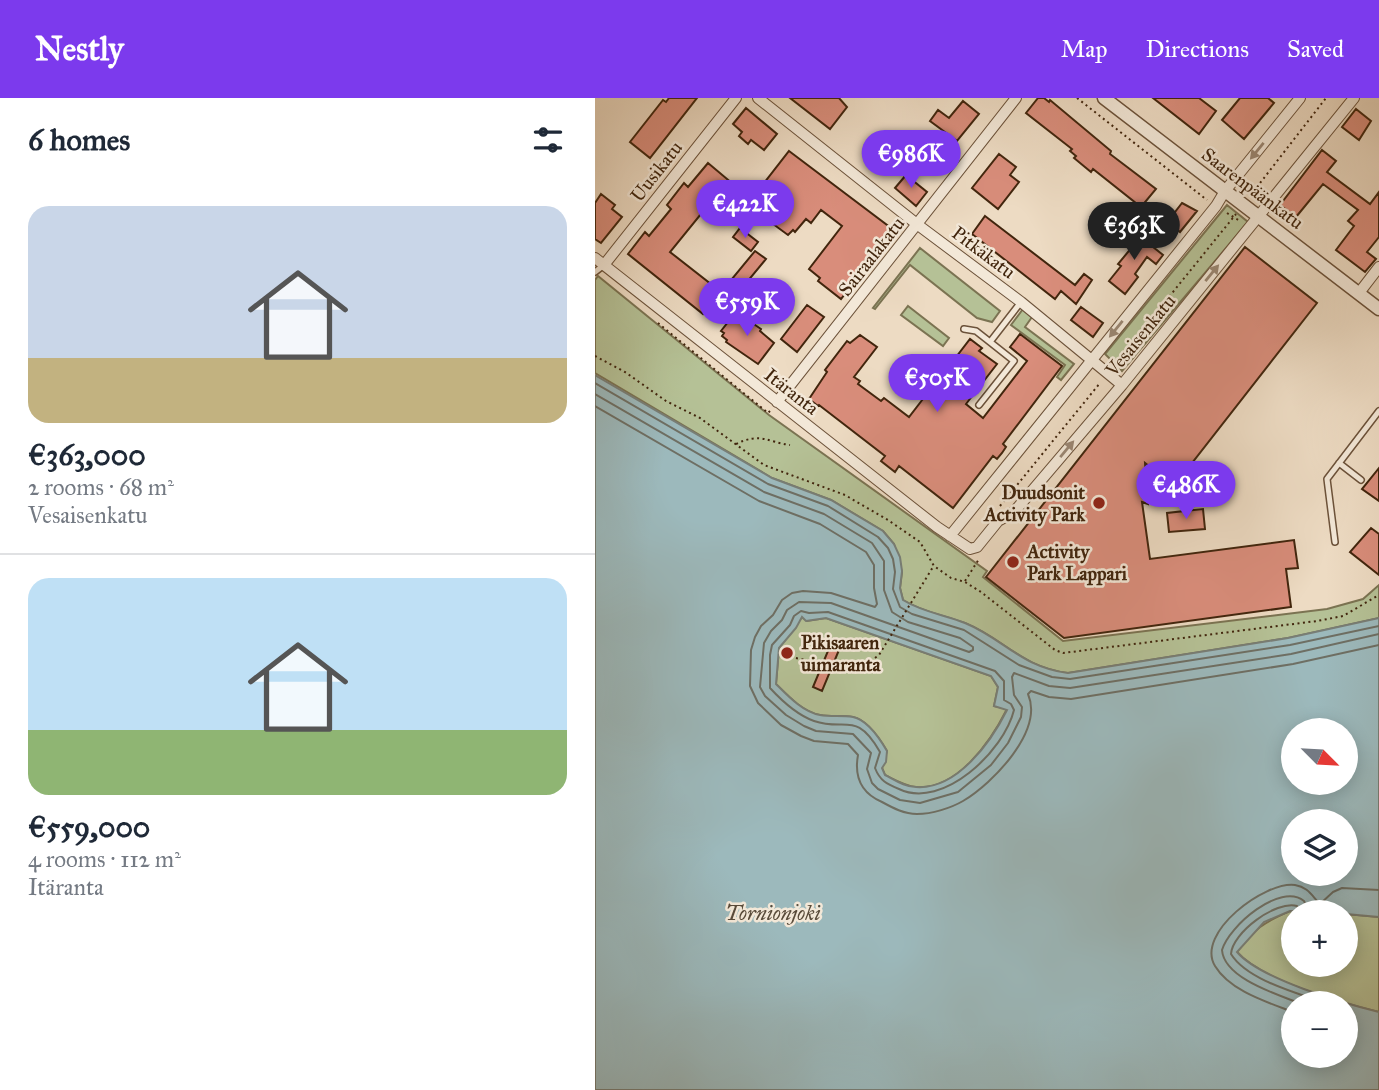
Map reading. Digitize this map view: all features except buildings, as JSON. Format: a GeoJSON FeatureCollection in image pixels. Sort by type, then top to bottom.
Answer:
{"type":"FeatureCollection","features":[{"type":"Feature","properties":{"kind":"street","name":"Uusikatu"},"geometry":{"type":"LineString","coordinates":[[604,265],[736,98]]}},
{"type":"Feature","properties":{"kind":"street","name":"Pitkäkatu"},"geometry":{"type":"LineString","coordinates":[[758,98],[918,225],[1021,302],[1122,385]]}},
{"type":"Feature","properties":{"kind":"street","name":"Sairaalakatu"},"geometry":{"type":"LineString","coordinates":[[777,402],[1016,98]]}},
{"type":"Feature","properties":{"kind":"street","name":"Saarenpäänkatu"},"geometry":{"type":"LineString","coordinates":[[1104,98],[1243,205],[1254,221],[1379,309]]}},
{"type":"Feature","properties":{"kind":"street","name":"Vesaisenkatu"},"geometry":{"type":"LineString","coordinates":[[950,536],[1300,98]]}},
{"type":"Feature","properties":{"kind":"street","name":"Vesaisenkatu"},"geometry":{"type":"LineString","coordinates":[[970,550],[977,547],[998,521],[1014,512],[1122,385],[1354,98]]}},
{"type":"Feature","properties":{"kind":"street","name":"Itäranta"},"geometry":{"type":"LineString","coordinates":[[595,258],[970,550]]}},
{"type":"Feature","properties":{"kind":"street"},"geometry":{"type":"LineString","coordinates":[[1359,293],[1379,267]]}},
{"type":"Feature","properties":{"kind":"lane"},"geometry":{"type":"LineString","coordinates":[[595,272],[604,265]]}},
{"type":"Feature","properties":{"kind":"lane"},"geometry":{"type":"LineString","coordinates":[[990,342],[1021,302]]}},
{"type":"Feature","properties":{"kind":"lane"},"geometry":{"type":"LineString","coordinates":[[964,329],[976,331],[1014,361],[979,405]]}},
{"type":"Feature","properties":{"kind":"lane"},"geometry":{"type":"LineString","coordinates":[[1335,542],[1327,479],[1379,411]]}},
{"type":"Feature","properties":{"kind":"lane"},"geometry":{"type":"LineString","coordinates":[[1339,463],[1361,480]]}},
{"type":"Feature","properties":{"kind":"path"},"geometry":{"type":"LineString","coordinates":[[1077,98],[1216,206],[1254,221]]}},
{"type":"Feature","properties":{"kind":"path"},"geometry":{"type":"LineString","coordinates":[[1243,205],[1326,98]]}},
{"type":"Feature","properties":{"kind":"path"},"geometry":{"type":"LineString","coordinates":[[650,316],[768,413],[777,402]]}},
{"type":"Feature","properties":{"kind":"path"},"geometry":{"type":"LineString","coordinates":[[595,355],[666,401],[700,418],[764,465],[845,495],[888,520],[920,542],[934,566],[951,578],[965,582],[1055,650],[1063,653],[1343,616],[1379,595]]}},
{"type":"Feature","properties":{"kind":"path"},"geometry":{"type":"LineString","coordinates":[[735,444],[755,437],[790,445]]}},
{"type":"Feature","properties":{"kind":"path"},"geometry":{"type":"LineString","coordinates":[[965,582],[981,555]]}},
{"type":"Feature","properties":{"kind":"path"},"geometry":{"type":"LineString","coordinates":[[785,657],[831,669],[869,663],[879,655],[934,566]]}},
{"type":"Feature","properties":{"kind":"green space"},"geometry":{"type":"Polygon","coordinates":[[[1227,205],[1248,222],[1122,371],[1105,354],[1227,205]]]}},
{"type":"Feature","properties":{"kind":"green space"},"geometry":{"type":"Polygon","coordinates":[[[920,248],[1000,311],[992,322],[977,318],[910,265],[875,309],[873,308],[920,248]]]}},
{"type":"Feature","properties":{"kind":"green space"},"geometry":{"type":"Polygon","coordinates":[[[598,276],[769,415],[987,571],[983,577],[1063,641],[1327,609],[1363,599],[1379,585],[1379,618],[1288,638],[1068,673],[1038,665],[979,629],[918,608],[903,600],[900,588],[902,572],[894,544],[883,531],[831,500],[772,478],[595,373],[595,280],[598,276]]]}},
{"type":"Feature","properties":{"kind":"green space"},"geometry":{"type":"Polygon","coordinates":[[[908,306],[949,338],[943,346],[901,315],[908,306]]]}},
{"type":"Feature","properties":{"kind":"green space"},"geometry":{"type":"Polygon","coordinates":[[[1023,309],[1032,317],[1025,327],[1074,364],[1061,380],[1057,377],[1065,365],[1011,325],[1023,309]]]}},
{"type":"Feature","properties":{"kind":"green space"},"geometry":{"type":"Polygon","coordinates":[[[802,617],[807,621],[826,618],[991,676],[998,687],[994,706],[1007,709],[982,749],[959,773],[931,786],[916,787],[900,782],[885,775],[882,768],[887,751],[864,722],[853,717],[824,716],[808,711],[776,684],[779,648],[802,617]]]}},
{"type":"Feature","properties":{"kind":"green space"},"geometry":{"type":"Polygon","coordinates":[[[1281,915],[1281,977],[1358,977],[1358,915],[1379,917],[1379,1012],[1358,1006],[1358,991],[1310,991],[1264,972],[1237,952],[1249,937],[1281,915]]]}},
{"type":"Feature","properties":{"kind":"water","name":"Tornionjoki"},"geometry":{"type":"Polygon","coordinates":[[[595,375],[772,478],[831,500],[883,531],[900,557],[900,588],[903,600],[979,629],[1025,659],[1052,670],[1068,673],[1288,638],[1379,618],[1379,917],[1358,915],[1358,900],[1281,900],[1281,915],[1264,922],[1237,952],[1264,972],[1311,991],[1281,991],[1281,1068],[1358,1068],[1358,1006],[1379,1012],[1379,1090],[595,1090],[595,375]],[[802,617],[779,648],[776,684],[808,711],[824,716],[853,717],[864,722],[887,751],[886,762],[882,768],[885,775],[904,785],[931,786],[959,772],[982,749],[1007,710],[994,706],[998,687],[991,676],[826,618],[806,621],[802,617]]]}},
{"type":"Feature","properties":{"kind":"place","name":"Duudsonit Activity Park"},"geometry":{"type":"Point","coordinates":[1099,503]}},
{"type":"Feature","properties":{"kind":"place","name":"Activity Park Lappari"},"geometry":{"type":"Point","coordinates":[1013,562]}},
{"type":"Feature","properties":{"kind":"place","name":"Pikisaaren uimaranta"},"geometry":{"type":"Point","coordinates":[787,653]}}]}
